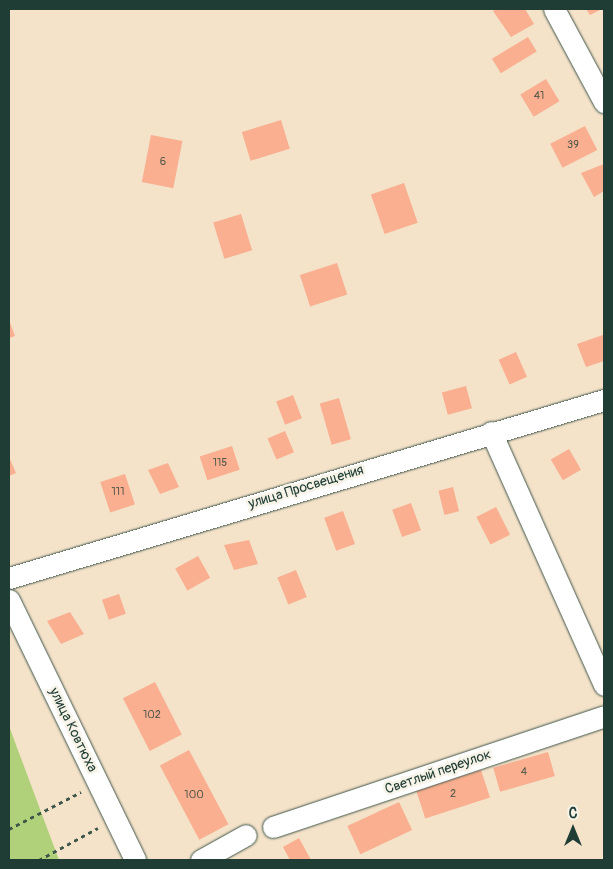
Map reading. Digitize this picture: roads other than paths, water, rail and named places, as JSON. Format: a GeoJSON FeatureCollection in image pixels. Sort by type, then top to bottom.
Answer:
{"type":"FeatureCollection","features":[{"type":"Feature","properties":{"kind":"street"},"geometry":{"type":"LineString","coordinates":[[554,9],[604,102]]}},
{"type":"Feature","properties":{"kind":"street","name":"улица Просвещения"},"geometry":{"type":"LineString","coordinates":[[9,578],[491,432],[604,400]]}},
{"type":"Feature","properties":{"kind":"street"},"geometry":{"type":"LineString","coordinates":[[491,432],[604,685]]}},
{"type":"Feature","properties":{"kind":"street","name":"улица Ковтюха"},"geometry":{"type":"LineString","coordinates":[[9,600],[136,860]]}},
{"type":"Feature","properties":{"kind":"street","name":"Светлый переулок"},"geometry":{"type":"LineString","coordinates":[[273,827],[604,716]]}},
{"type":"Feature","properties":{"kind":"street"},"geometry":{"type":"LineString","coordinates":[[201,860],[246,835]]}}]}
